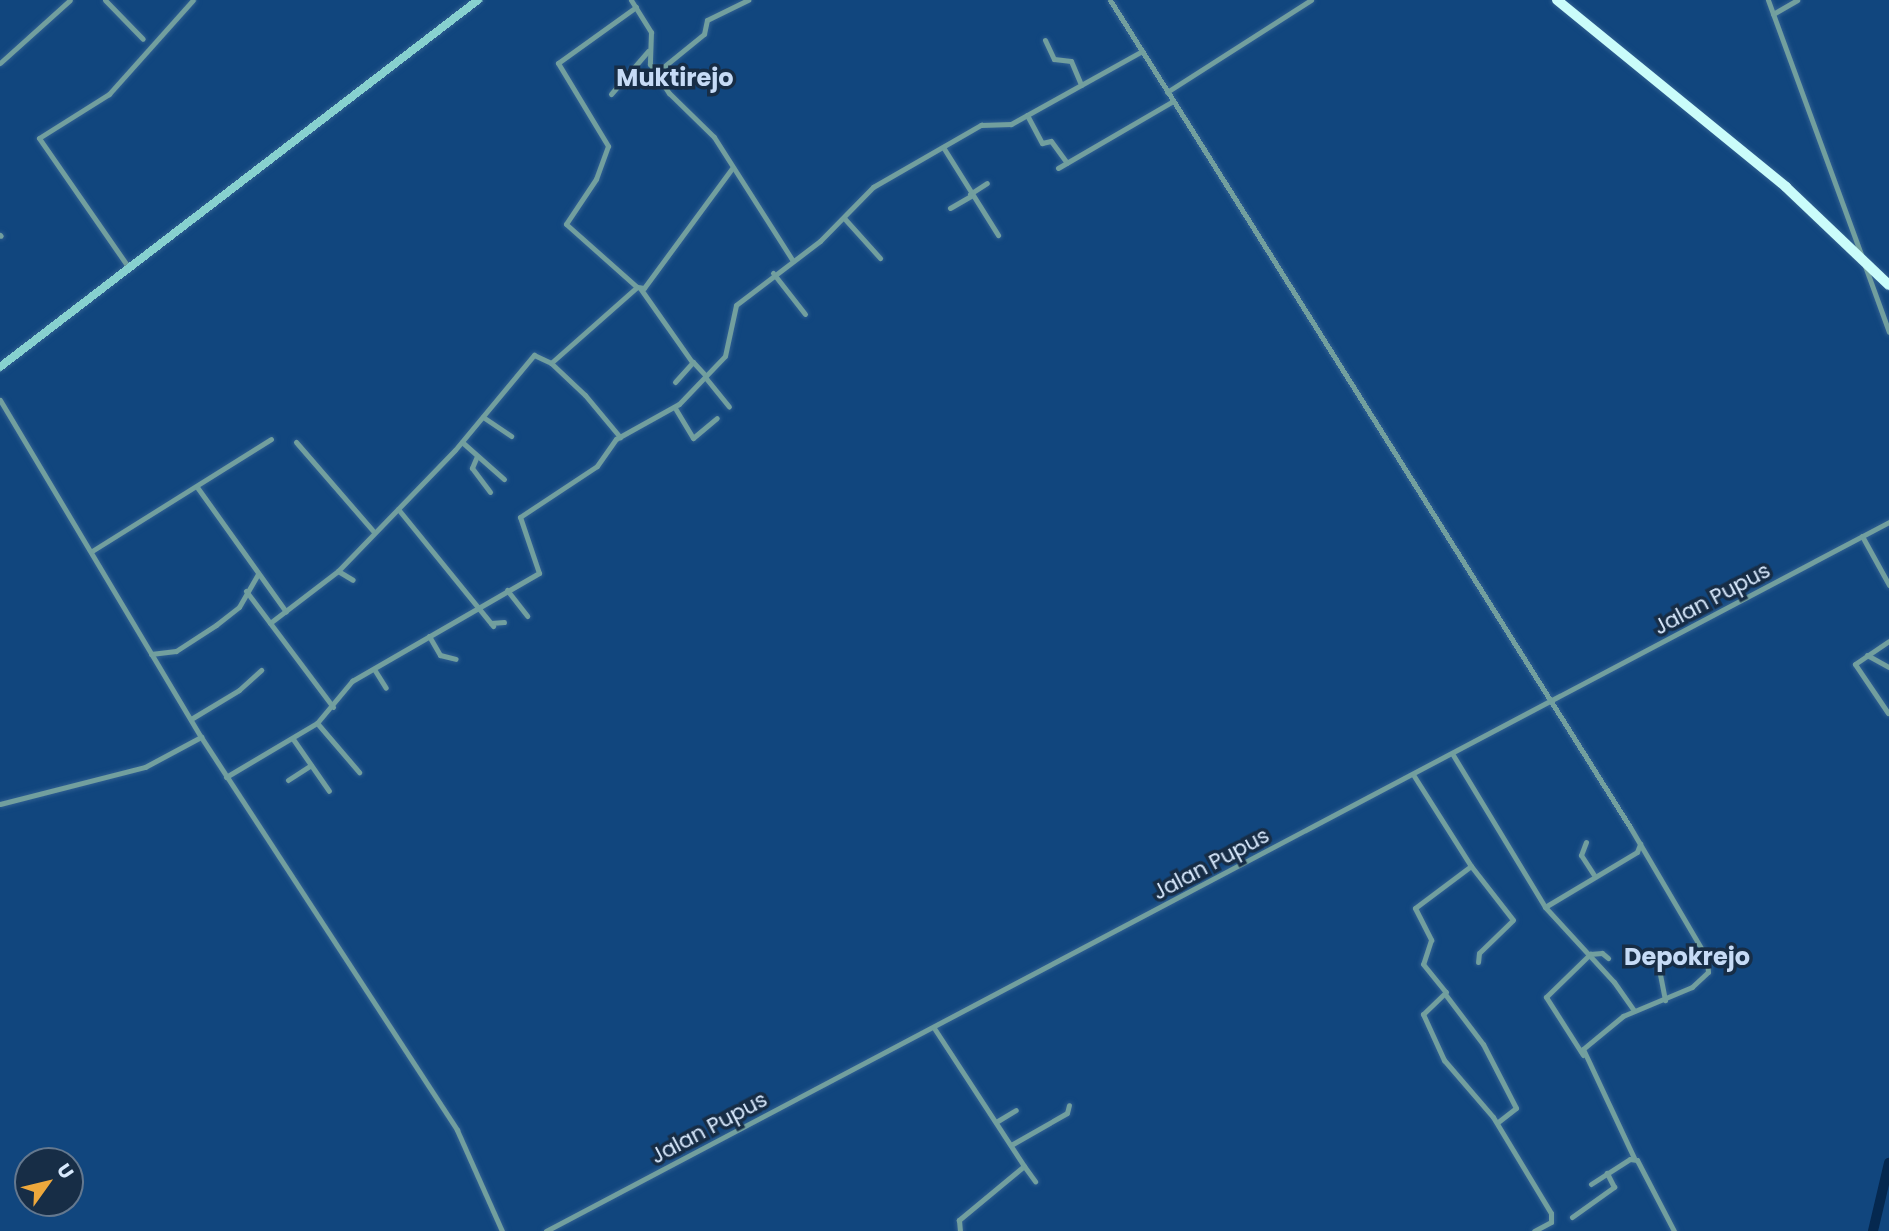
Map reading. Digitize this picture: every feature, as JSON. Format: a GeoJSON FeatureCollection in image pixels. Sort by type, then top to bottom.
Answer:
{"type":"FeatureCollection","features":[{"type":"Feature","properties":{"kind":"highway"},"geometry":{"type":"LineString","coordinates":[[1557,0],[1786,187],[1889,285]]}},
{"type":"Feature","properties":{"kind":"main road"},"geometry":{"type":"LineString","coordinates":[[0,367],[478,0]]}},
{"type":"Feature","properties":{"kind":"street"},"geometry":{"type":"LineString","coordinates":[[0,62],[70,0]]}},
{"type":"Feature","properties":{"kind":"street"},"geometry":{"type":"LineString","coordinates":[[105,0],[143,39]]}},
{"type":"Feature","properties":{"kind":"street"},"geometry":{"type":"LineString","coordinates":[[129,268],[39,138],[110,94],[192,0]]}},
{"type":"Feature","properties":{"kind":"street"},"geometry":{"type":"LineString","coordinates":[[631,0],[651,32],[648,51],[656,74],[713,137],[793,261]]}},
{"type":"Feature","properties":{"kind":"street"},"geometry":{"type":"LineString","coordinates":[[656,74],[704,34],[707,20],[748,0]]}},
{"type":"Feature","properties":{"kind":"street"},"geometry":{"type":"LineString","coordinates":[[1110,0],[1640,844],[1709,966],[1692,987],[1634,1011],[1603,1031],[1583,1055]]}},
{"type":"Feature","properties":{"kind":"street"},"geometry":{"type":"LineString","coordinates":[[1167,92],[1311,0]]}},
{"type":"Feature","properties":{"kind":"street"},"geometry":{"type":"LineString","coordinates":[[1768,0],[1889,332]]}},
{"type":"Feature","properties":{"kind":"street"},"geometry":{"type":"LineString","coordinates":[[1773,15],[1797,0]]}},
{"type":"Feature","properties":{"kind":"street"},"geometry":{"type":"LineString","coordinates":[[636,7],[558,64],[608,145],[596,179],[566,224],[638,288],[729,407]]}},
{"type":"Feature","properties":{"kind":"street"},"geometry":{"type":"LineString","coordinates":[[1045,40],[1054,58],[1072,61],[1081,85]]}},
{"type":"Feature","properties":{"kind":"street"},"geometry":{"type":"LineString","coordinates":[[611,94],[648,51]]}},
{"type":"Feature","properties":{"kind":"street"},"geometry":{"type":"LineString","coordinates":[[226,778],[317,723],[333,707],[346,687],[539,572],[520,517],[597,466],[620,437],[675,408],[724,356],[733,309],[773,273],[793,261],[844,218],[873,187],[984,124],[1005,126],[1027,116],[1142,51]]}},
{"type":"Feature","properties":{"kind":"street"},"geometry":{"type":"LineString","coordinates":[[1058,168],[1173,101]]}},
{"type":"Feature","properties":{"kind":"street"},"geometry":{"type":"LineString","coordinates":[[1027,116],[1042,143],[1051,141],[1067,163]]}},
{"type":"Feature","properties":{"kind":"street"},"geometry":{"type":"LineString","coordinates":[[943,146],[970,195],[998,235]]}},
{"type":"Feature","properties":{"kind":"street"},"geometry":{"type":"LineString","coordinates":[[551,363],[638,288],[651,284],[732,167]]}},
{"type":"Feature","properties":{"kind":"street"},"geometry":{"type":"LineString","coordinates":[[950,208],[987,183]]}},
{"type":"Feature","properties":{"kind":"street"},"geometry":{"type":"LineString","coordinates":[[844,218],[880,258]]}},
{"type":"Feature","properties":{"kind":"street"},"geometry":{"type":"LineString","coordinates":[[773,273],[805,314]]}},
{"type":"Feature","properties":{"kind":"street"},"geometry":{"type":"LineString","coordinates":[[270,623],[338,571],[462,442],[534,355],[551,363],[620,437]]}},
{"type":"Feature","properties":{"kind":"street"},"geometry":{"type":"LineString","coordinates":[[675,382],[692,362]]}},
{"type":"Feature","properties":{"kind":"street"},"geometry":{"type":"LineString","coordinates":[[0,400],[226,778],[457,1130],[502,1231]]}},
{"type":"Feature","properties":{"kind":"street"},"geometry":{"type":"LineString","coordinates":[[675,408],[692,438],[717,418]]}},
{"type":"Feature","properties":{"kind":"street"},"geometry":{"type":"LineString","coordinates":[[483,417],[511,436]]}},
{"type":"Feature","properties":{"kind":"street"},"geometry":{"type":"LineString","coordinates":[[92,551],[271,439]]}},
{"type":"Feature","properties":{"kind":"street"},"geometry":{"type":"LineString","coordinates":[[296,442],[374,532]]}},
{"type":"Feature","properties":{"kind":"street"},"geometry":{"type":"LineString","coordinates":[[462,442],[504,480]]}},
{"type":"Feature","properties":{"kind":"street"},"geometry":{"type":"LineString","coordinates":[[477,456],[472,468],[490,492]]}},
{"type":"Feature","properties":{"kind":"street"},"geometry":{"type":"LineString","coordinates":[[197,487],[286,612]]}},
{"type":"Feature","properties":{"kind":"street"},"geometry":{"type":"LineString","coordinates":[[398,509],[480,606],[492,624],[504,622]]}},
{"type":"Feature","properties":{"kind":"street","name":"Jalan Pupus"},"geometry":{"type":"LineString","coordinates":[[546,1231],[1551,704],[1889,522]]}},
{"type":"Feature","properties":{"kind":"street"},"geometry":{"type":"LineString","coordinates":[[1862,536],[1889,585]]}},
{"type":"Feature","properties":{"kind":"street"},"geometry":{"type":"LineString","coordinates":[[338,571],[353,580]]}},
{"type":"Feature","properties":{"kind":"street"},"geometry":{"type":"LineString","coordinates":[[151,653],[176,651],[205,633],[239,607],[258,574]]}},
{"type":"Feature","properties":{"kind":"street"},"geometry":{"type":"LineString","coordinates":[[507,590],[527,616]]}},
{"type":"Feature","properties":{"kind":"street"},"geometry":{"type":"LineString","coordinates":[[246,591],[333,707]]}},
{"type":"Feature","properties":{"kind":"street"},"geometry":{"type":"LineString","coordinates":[[429,636],[440,655],[456,659]]}},
{"type":"Feature","properties":{"kind":"street"},"geometry":{"type":"LineString","coordinates":[[1888,713],[1855,665],[1889,641]]}},
{"type":"Feature","properties":{"kind":"street"},"geometry":{"type":"LineString","coordinates":[[1867,655],[1889,667]]}},
{"type":"Feature","properties":{"kind":"street"},"geometry":{"type":"LineString","coordinates":[[374,669],[386,688]]}},
{"type":"Feature","properties":{"kind":"street"},"geometry":{"type":"LineString","coordinates":[[191,719],[261,670]]}},
{"type":"Feature","properties":{"kind":"street"},"geometry":{"type":"LineString","coordinates":[[317,723],[359,772]]}},
{"type":"Feature","properties":{"kind":"street"},"geometry":{"type":"LineString","coordinates":[[0,804],[145,767],[201,737]]}},
{"type":"Feature","properties":{"kind":"street"},"geometry":{"type":"LineString","coordinates":[[293,739],[329,791]]}},
{"type":"Feature","properties":{"kind":"street"},"geometry":{"type":"LineString","coordinates":[[1453,755],[1545,907],[1590,954],[1634,1011]]}},
{"type":"Feature","properties":{"kind":"street"},"geometry":{"type":"LineString","coordinates":[[288,780],[311,765]]}},
{"type":"Feature","properties":{"kind":"street"},"geometry":{"type":"LineString","coordinates":[[1414,776],[1471,866],[1514,922],[1479,953],[1478,962]]}},
{"type":"Feature","properties":{"kind":"street"},"geometry":{"type":"LineString","coordinates":[[1586,842],[1582,857],[1594,875]]}},
{"type":"Feature","properties":{"kind":"street"},"geometry":{"type":"LineString","coordinates":[[1545,907],[1594,875],[1637,852],[1640,844]]}},
{"type":"Feature","properties":{"kind":"street"},"geometry":{"type":"LineString","coordinates":[[1471,866],[1420,900],[1414,910],[1431,940],[1423,964],[1483,1044],[1516,1108],[1497,1123]]}},
{"type":"Feature","properties":{"kind":"street"},"geometry":{"type":"LineString","coordinates":[[1608,958],[1602,953],[1590,954],[1546,997],[1583,1055],[1634,1158],[1654,1186],[1674,1231]]}},
{"type":"Feature","properties":{"kind":"street"},"geometry":{"type":"LineString","coordinates":[[1658,964],[1665,1000]]}},
{"type":"Feature","properties":{"kind":"street"},"geometry":{"type":"LineString","coordinates":[[1445,994],[1429,1006],[1423,1017],[1444,1060],[1497,1123],[1553,1218],[1534,1231]]}},
{"type":"Feature","properties":{"kind":"street"},"geometry":{"type":"LineString","coordinates":[[934,1028],[1035,1181]]}},
{"type":"Feature","properties":{"kind":"street"},"geometry":{"type":"LineString","coordinates":[[1011,1145],[1067,1113],[1069,1105]]}},
{"type":"Feature","properties":{"kind":"street"},"geometry":{"type":"LineString","coordinates":[[996,1122],[1016,1110]]}},
{"type":"Feature","properties":{"kind":"street"},"geometry":{"type":"LineString","coordinates":[[1591,1184],[1634,1158]]}},
{"type":"Feature","properties":{"kind":"street"},"geometry":{"type":"LineString","coordinates":[[960,1231],[959,1220],[1024,1166]]}},
{"type":"Feature","properties":{"kind":"street"},"geometry":{"type":"LineString","coordinates":[[1572,1217],[1614,1187],[1607,1173]]}},
{"type":"Feature","properties":{"kind":"waterway"},"geometry":{"type":"LineString","coordinates":[[1873,1231],[1889,1163]]}},
{"type":"Feature","properties":{"kind":"district","name":"Muktirejo"},"geometry":{"type":"Point","coordinates":[675,78]}},
{"type":"Feature","properties":{"kind":"district","name":"Depokrejo"},"geometry":{"type":"Point","coordinates":[1687,957]}}]}
